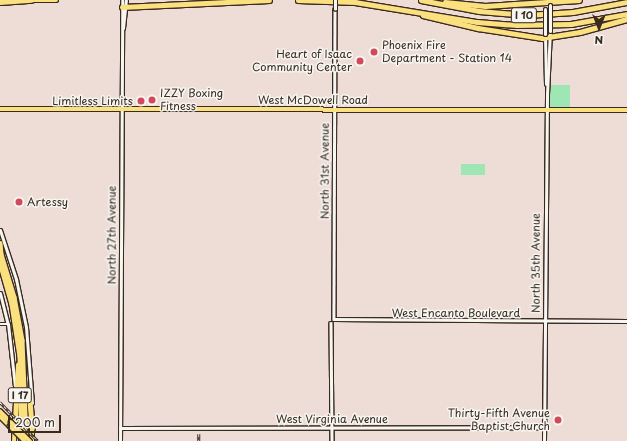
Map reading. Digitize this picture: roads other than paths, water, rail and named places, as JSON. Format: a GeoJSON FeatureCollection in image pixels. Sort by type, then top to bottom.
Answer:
{"type":"FeatureCollection","features":[{"type":"Feature","properties":{"kind":"highway"},"geometry":{"type":"LineString","coordinates":[[27,0],[56,0]]}},
{"type":"Feature","properties":{"kind":"highway"},"geometry":{"type":"LineString","coordinates":[[0,2],[31,0]]}},
{"type":"Feature","properties":{"kind":"highway"},"geometry":{"type":"LineString","coordinates":[[124,8],[269,0]]}},
{"type":"Feature","properties":{"kind":"highway","name":"I 10"},"geometry":{"type":"LineString","coordinates":[[298,0],[390,6],[477,22],[526,26],[577,23],[627,14]]}},
{"type":"Feature","properties":{"kind":"highway","name":"I 10"},"geometry":{"type":"LineString","coordinates":[[421,0],[479,11],[526,15],[573,12],[627,2]]}},
{"type":"Feature","properties":{"kind":"highway"},"geometry":{"type":"LineString","coordinates":[[433,0],[485,6],[579,0]]}},
{"type":"Feature","properties":{"kind":"highway"},"geometry":{"type":"LineString","coordinates":[[390,6],[473,27],[548,36],[580,32],[627,19]]}},
{"type":"Feature","properties":{"kind":"highway"},"geometry":{"type":"LineString","coordinates":[[0,243],[0,252]]}},
{"type":"Feature","properties":{"kind":"highway","name":"I 17"},"geometry":{"type":"LineString","coordinates":[[0,252],[14,297],[23,354],[24,441]]}},
{"type":"Feature","properties":{"kind":"highway"},"geometry":{"type":"LineString","coordinates":[[0,262],[12,304],[20,356],[24,441]]}},
{"type":"Feature","properties":{"kind":"highway","name":"I 17"},"geometry":{"type":"LineString","coordinates":[[0,269],[18,362],[24,441]]}},
{"type":"Feature","properties":{"kind":"highway"},"geometry":{"type":"LineString","coordinates":[[0,273],[3,280]]}},
{"type":"Feature","properties":{"kind":"highway"},"geometry":{"type":"LineString","coordinates":[[23,354],[32,428],[31,441]]}},
{"type":"Feature","properties":{"kind":"highway"},"geometry":{"type":"LineString","coordinates":[[14,441],[12,423],[18,362]]}},
{"type":"Feature","properties":{"kind":"main road","name":"North 27th Avenue"},"geometry":{"type":"LineString","coordinates":[[122,0],[124,8]]}},
{"type":"Feature","properties":{"kind":"main road","name":"North 27th Avenue"},"geometry":{"type":"LineString","coordinates":[[120,441],[121,109],[124,8],[126,0]]}},
{"type":"Feature","properties":{"kind":"main road","name":"North 35th Avenue"},"geometry":{"type":"LineString","coordinates":[[544,441],[548,2]]}},
{"type":"Feature","properties":{"kind":"main road","name":"West McDowell Road"},"geometry":{"type":"LineString","coordinates":[[0,109],[627,110]]}},
{"type":"Feature","properties":{"kind":"main road"},"geometry":{"type":"LineString","coordinates":[[0,230],[16,279],[26,327],[31,369],[32,428]]}},
{"type":"Feature","properties":{"kind":"main road"},"geometry":{"type":"LineString","coordinates":[[0,293],[8,324],[14,367],[12,423]]}},
{"type":"Feature","properties":{"kind":"main road"},"geometry":{"type":"LineString","coordinates":[[0,411],[31,441]]}},
{"type":"Feature","properties":{"kind":"main road"},"geometry":{"type":"LineString","coordinates":[[1,417],[12,423],[24,441]]}},
{"type":"Feature","properties":{"kind":"street","name":"North 31st Avenue"},"geometry":{"type":"LineString","coordinates":[[333,319],[333,109],[335,0]]}},
{"type":"Feature","properties":{"kind":"street","name":"West Encanto Boulevard"},"geometry":{"type":"LineString","coordinates":[[333,319],[338,321],[627,321]]}},
{"type":"Feature","properties":{"kind":"street"},"geometry":{"type":"LineString","coordinates":[[331,322],[332,441]]}},
{"type":"Feature","properties":{"kind":"street"},"geometry":{"type":"LineString","coordinates":[[0,324],[8,324]]}},
{"type":"Feature","properties":{"kind":"street","name":"West Virginia Avenue"},"geometry":{"type":"LineString","coordinates":[[120,428],[332,426],[545,427]]}},
{"type":"Feature","properties":{"kind":"railway"},"geometry":{"type":"LineString","coordinates":[[0,402],[38,441]]}},
{"type":"Feature","properties":{"kind":"railway"},"geometry":{"type":"LineString","coordinates":[[199,434],[199,441]]}},
{"type":"Feature","properties":{"kind":"place","name":"Phoenix Fire Department - Station 14"},"geometry":{"type":"Point","coordinates":[374,52]}},
{"type":"Feature","properties":{"kind":"place","name":"Heart of Isaac Community Center"},"geometry":{"type":"Point","coordinates":[360,61]}},
{"type":"Feature","properties":{"kind":"place","name":"IZZY Boxing Fitness"},"geometry":{"type":"Point","coordinates":[152,100]}},
{"type":"Feature","properties":{"kind":"place","name":"Limitless Limits"},"geometry":{"type":"Point","coordinates":[141,101]}},
{"type":"Feature","properties":{"kind":"place","name":"Artessy"},"geometry":{"type":"Point","coordinates":[19,202]}},
{"type":"Feature","properties":{"kind":"place","name":"Thirty-Fifth Avenue Baptist Church"},"geometry":{"type":"Point","coordinates":[558,420]}}]}
